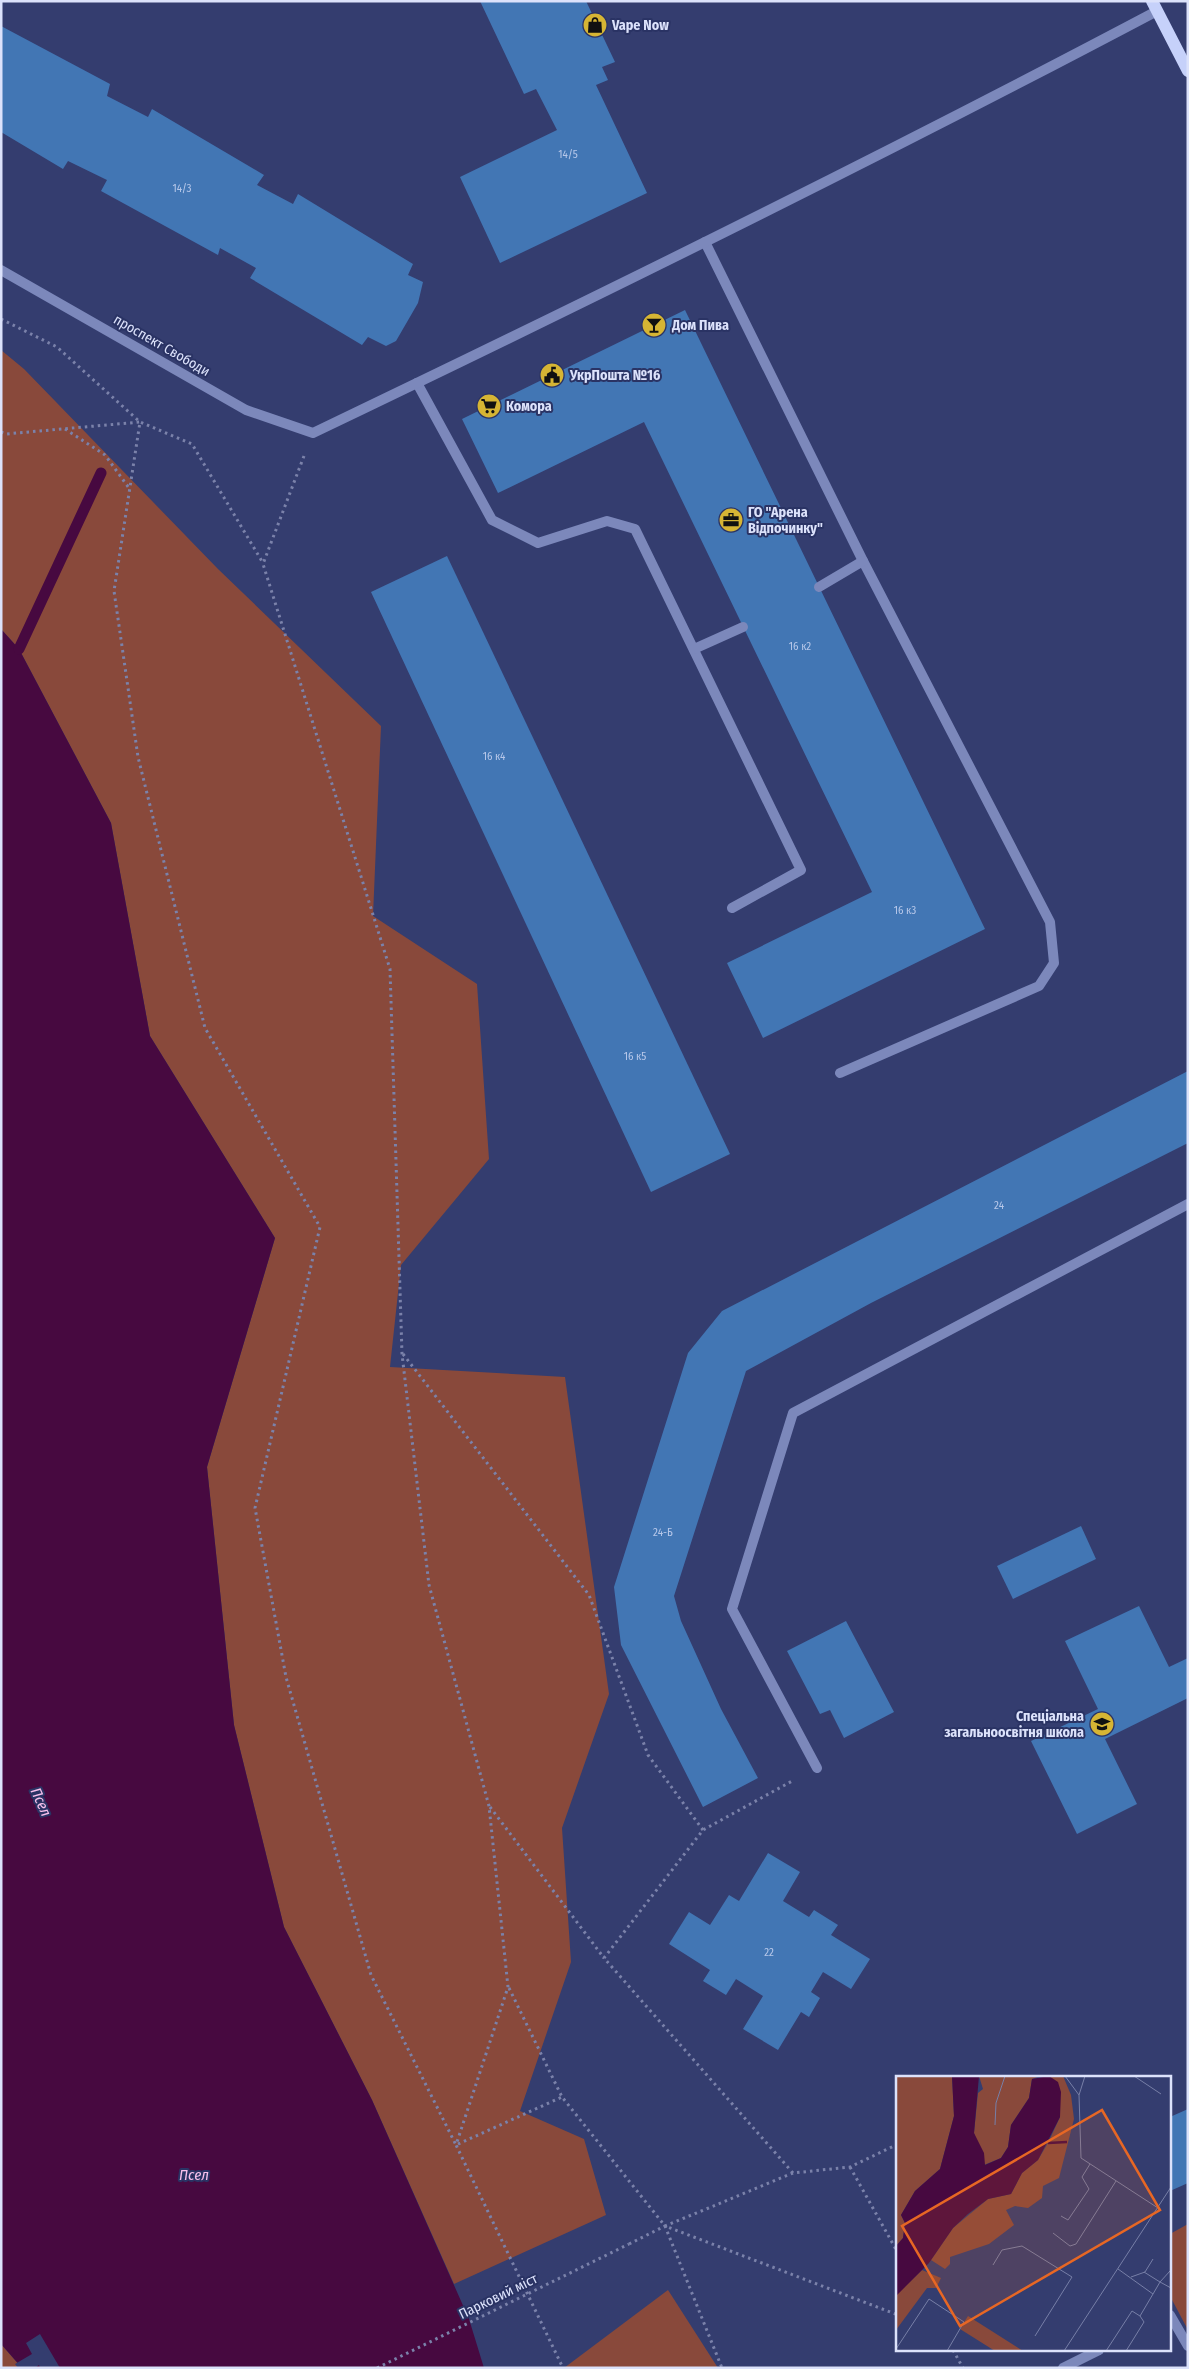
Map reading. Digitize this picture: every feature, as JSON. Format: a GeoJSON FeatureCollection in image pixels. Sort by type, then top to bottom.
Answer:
{"type":"FeatureCollection","features":[{"type":"Feature","properties":{"kind":"main road"},"geometry":{"type":"LineString","coordinates":[[1155,6],[1188,71]]}},
{"type":"Feature","properties":{"kind":"street"},"geometry":{"type":"LineString","coordinates":[[313,433],[903,144],[1155,6]]}},
{"type":"Feature","properties":{"kind":"street"},"geometry":{"type":"LineString","coordinates":[[705,242],[862,560],[1050,922],[1054,963],[1040,986],[840,1073]]}},
{"type":"Feature","properties":{"kind":"street","name":"проспект Свободи"},"geometry":{"type":"LineString","coordinates":[[1,270],[246,410],[313,433]]}},
{"type":"Feature","properties":{"kind":"street"},"geometry":{"type":"LineString","coordinates":[[417,383],[492,520],[538,543],[607,521],[635,529],[801,870],[732,908]]}},
{"type":"Feature","properties":{"kind":"street"},"geometry":{"type":"LineString","coordinates":[[819,587],[862,560]]}},
{"type":"Feature","properties":{"kind":"street"},"geometry":{"type":"LineString","coordinates":[[694,649],[743,627]]}},
{"type":"Feature","properties":{"kind":"street"},"geometry":{"type":"LineString","coordinates":[[817,1768],[732,1609],[793,1413],[1188,1204]]}},
{"type":"Feature","properties":{"kind":"street"},"geometry":{"type":"LineString","coordinates":[[1172,2318],[1188,2346]]}},
{"type":"Feature","properties":{"kind":"street"},"geometry":{"type":"LineString","coordinates":[[1064,2368],[1095,2352]]}},
{"type":"Feature","properties":{"kind":"path"},"geometry":{"type":"LineString","coordinates":[[1,319],[57,347],[140,422],[192,444],[263,564],[390,969],[402,1354],[430,1586],[489,1806],[508,1987],[562,2097],[665,2226],[722,2368]]}},
{"type":"Feature","properties":{"kind":"path"},"geometry":{"type":"LineString","coordinates":[[1,432],[6,434],[140,422]]}},
{"type":"Feature","properties":{"kind":"path"},"geometry":{"type":"LineString","coordinates":[[140,422],[114,591],[138,757],[204,1028],[320,1227],[255,1508],[286,1678],[371,1975],[456,2145],[563,2368]]}},
{"type":"Feature","properties":{"kind":"path"},"geometry":{"type":"LineString","coordinates":[[65,429],[105,455],[130,489]]}},
{"type":"Feature","properties":{"kind":"path"},"geometry":{"type":"LineString","coordinates":[[263,564],[313,433]]}},
{"type":"Feature","properties":{"kind":"path"},"geometry":{"type":"LineString","coordinates":[[402,1354],[589,1595],[648,1755],[703,1830]]}},
{"type":"Feature","properties":{"kind":"path"},"geometry":{"type":"LineString","coordinates":[[604,1958],[703,1830],[817,1768]]}},
{"type":"Feature","properties":{"kind":"path"},"geometry":{"type":"LineString","coordinates":[[489,1806],[604,1958],[793,2173]]}},
{"type":"Feature","properties":{"kind":"path"},"geometry":{"type":"LineString","coordinates":[[456,2145],[508,1987]]}},
{"type":"Feature","properties":{"kind":"path"},"geometry":{"type":"LineString","coordinates":[[456,2145],[562,2097]]}},
{"type":"Feature","properties":{"kind":"path","name":"Парковий міст"},"geometry":{"type":"LineString","coordinates":[[377,2368],[665,2226],[793,2173],[850,2167],[896,2145]]}},
{"type":"Feature","properties":{"kind":"path"},"geometry":{"type":"LineString","coordinates":[[850,2167],[896,2249]]}},
{"type":"Feature","properties":{"kind":"path"},"geometry":{"type":"LineString","coordinates":[[665,2226],[896,2314]]}},
{"type":"Feature","properties":{"kind":"path"},"geometry":{"type":"LineString","coordinates":[[954,2352],[963,2368]]}},
{"type":"Feature","properties":{"kind":"shaded area"},"geometry":{"type":"Polygon","coordinates":[[[1,350],[24,369],[218,569],[381,726],[373,916],[477,984],[489,1159],[401,1265],[390,1367],[565,1377],[609,1694],[562,1828],[571,1962],[520,2111],[584,2139],[606,2215],[454,2284],[372,2100],[284,1927],[234,1725],[207,1467],[275,1238],[150,1036],[111,823],[19,649],[1,629],[1,350]]]}},
{"type":"Feature","properties":{"kind":"shaded area"},"geometry":{"type":"Polygon","coordinates":[[[1188,2224],[1188,2330],[1172,2300],[1172,2233],[1188,2224]]]}},
{"type":"Feature","properties":{"kind":"shaded area"},"geometry":{"type":"Polygon","coordinates":[[[668,2290],[718,2368],[564,2368],[668,2290]]]}},
{"type":"Feature","properties":{"kind":"shaded area"},"geometry":{"type":"Polygon","coordinates":[[[1,2344],[22,2368],[1,2368],[1,2344]]]}},
{"type":"Feature","properties":{"kind":"water","name":"Псел"},"geometry":{"type":"Polygon","coordinates":[[[1,629],[19,649],[111,823],[150,1036],[275,1238],[207,1467],[234,1725],[284,1927],[372,2100],[469,2319],[484,2368],[22,2368],[1,2344],[1,629]]]}},
{"type":"Feature","properties":{"kind":"pier"},"geometry":{"type":"Polygon","coordinates":[[[40,2334],[60,2368],[40,2368],[39,2365],[35,2368],[18,2368],[15,2364],[32,2354],[26,2343],[40,2334]]]}},
{"type":"Feature","properties":{"kind":"building"},"geometry":{"type":"Polygon","coordinates":[[[480,1],[586,1],[615,62],[602,67],[608,80],[596,85],[647,193],[500,263],[460,177],[557,130],[536,89],[524,94],[480,1]]]}},
{"type":"Feature","properties":{"kind":"building"},"geometry":{"type":"Polygon","coordinates":[[[1,26],[110,84],[107,96],[148,117],[152,109],[264,175],[257,185],[293,204],[298,194],[413,264],[408,275],[423,282],[418,303],[396,341],[386,346],[368,337],[362,345],[250,278],[256,268],[220,248],[218,255],[101,191],[107,180],[68,161],[63,169],[1,132],[1,26]]]}},
{"type":"Feature","properties":{"kind":"building"},"geometry":{"type":"Polygon","coordinates":[[[685,310],[985,929],[763,1038],[727,963],[872,892],[644,422],[498,493],[462,419],[685,310]]]}},
{"type":"Feature","properties":{"kind":"building"},"geometry":{"type":"Polygon","coordinates":[[[447,556],[730,1154],[651,1192],[371,592],[447,556]]]}},
{"type":"Feature","properties":{"kind":"building"},"geometry":{"type":"Polygon","coordinates":[[[1188,1071],[1188,1143],[871,1303],[746,1371],[674,1596],[681,1621],[721,1709],[758,1778],[703,1807],[621,1645],[614,1587],[688,1353],[722,1311],[1188,1071]]]}},
{"type":"Feature","properties":{"kind":"building"},"geometry":{"type":"Polygon","coordinates":[[[1081,1526],[1096,1559],[1013,1599],[997,1566],[1081,1526]]]}},
{"type":"Feature","properties":{"kind":"building","name":"Спеціальна загальноосвітня школа"},"geometry":{"type":"Polygon","coordinates":[[[1139,1606],[1169,1667],[1188,1658],[1188,1698],[1105,1739],[1137,1804],[1077,1834],[1031,1741],[1098,1709],[1065,1641],[1139,1606]]]}},
{"type":"Feature","properties":{"kind":"building"},"geometry":{"type":"Polygon","coordinates":[[[846,1621],[894,1712],[844,1738],[830,1710],[820,1714],[787,1651],[846,1621]]]}},
{"type":"Feature","properties":{"kind":"building"},"geometry":{"type":"Polygon","coordinates":[[[768,1853],[800,1872],[783,1901],[809,1917],[814,1910],[838,1925],[831,1935],[870,1959],[851,1989],[823,1972],[811,1992],[820,1998],[809,2017],[801,2012],[778,2050],[743,2029],[763,1996],[736,1979],[726,1995],[703,1981],[710,1970],[669,1944],[689,1912],[710,1925],[729,1895],[739,1901],[768,1853]]]}},
{"type":"Feature","properties":{"kind":"building"},"geometry":{"type":"Polygon","coordinates":[[[1188,2109],[1188,2183],[1172,2190],[1172,2116],[1188,2109]]]}},
{"type":"Feature","properties":{"kind":"waterway"},"geometry":{"type":"LineString","coordinates":[[19,649],[101,473]]}},
{"type":"Feature","properties":{"kind":"place","name":"Vape Now"},"geometry":{"type":"Point","coordinates":[595,25]}},
{"type":"Feature","properties":{"kind":"place","name":"Дом Пива"},"geometry":{"type":"Point","coordinates":[654,325]}},
{"type":"Feature","properties":{"kind":"place","name":"УкрПошта №16"},"geometry":{"type":"Point","coordinates":[552,375]}},
{"type":"Feature","properties":{"kind":"place","name":"Комора"},"geometry":{"type":"Point","coordinates":[489,406]}},
{"type":"Feature","properties":{"kind":"place","name":"ГО \"Арена Відпочинку\""},"geometry":{"type":"Point","coordinates":[731,520]}},
{"type":"Feature","properties":{"kind":"place","name":"Спеціальна загальноосвітня школа"},"geometry":{"type":"Point","coordinates":[1102,1724]}}]}
